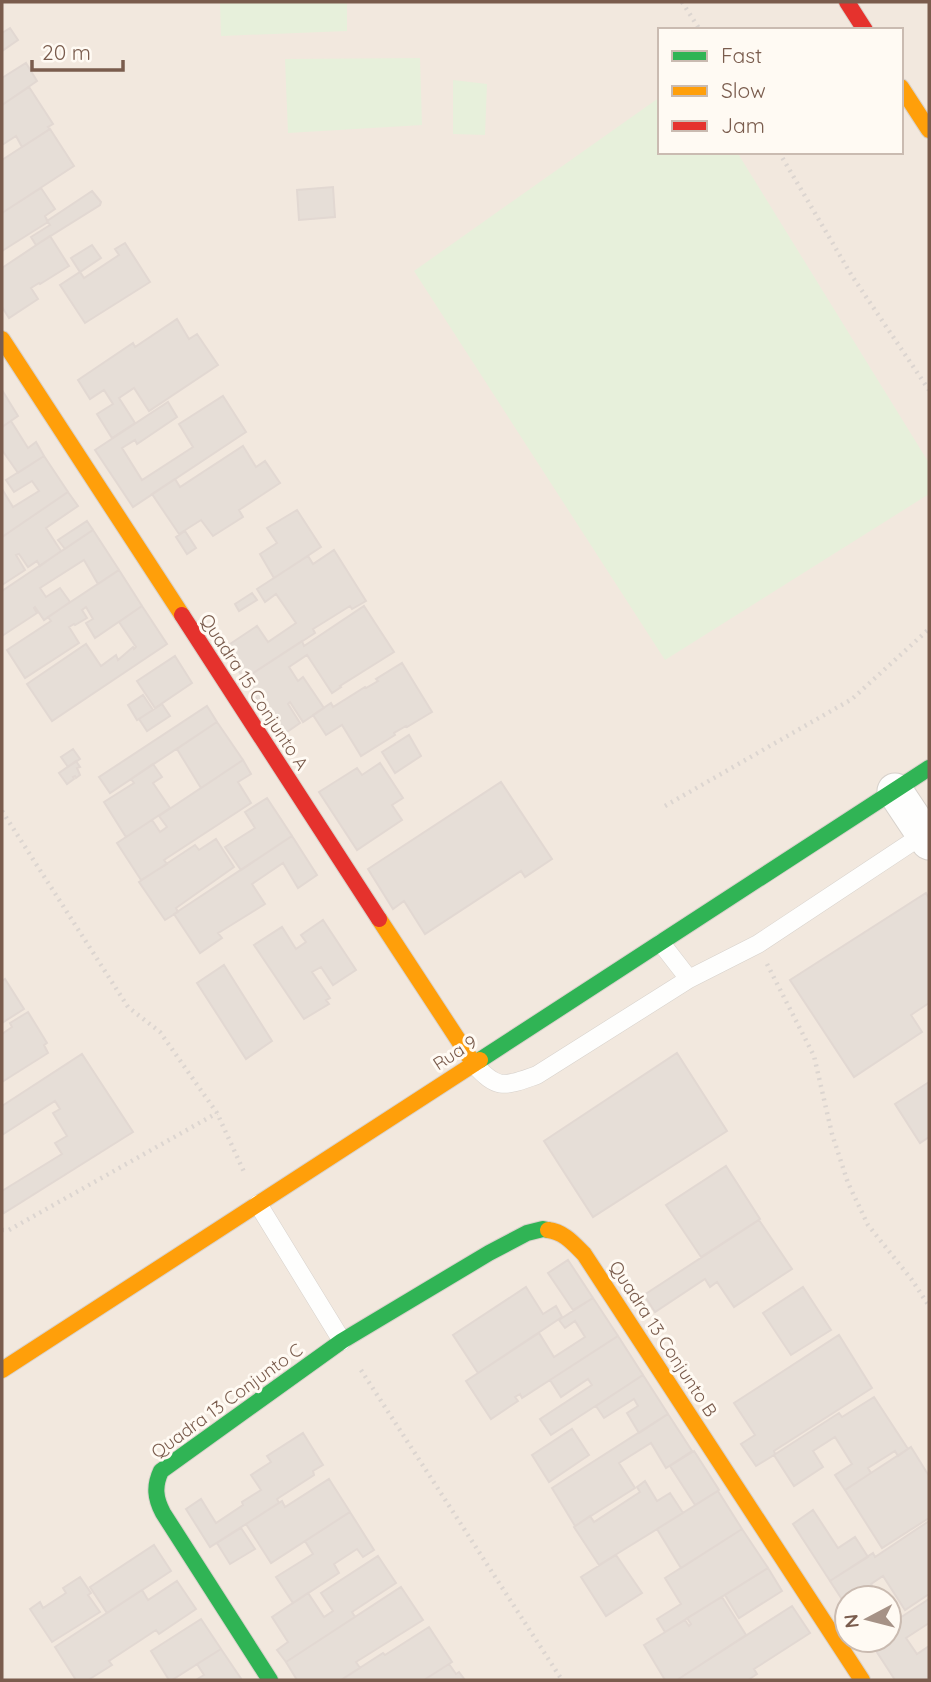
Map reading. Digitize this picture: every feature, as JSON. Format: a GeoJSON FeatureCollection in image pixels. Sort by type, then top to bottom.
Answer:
{"type":"FeatureCollection","features":[{"type":"Feature","properties":{"kind":"street"},"geometry":{"type":"LineString","coordinates":[[847,2],[864,28]]}},
{"type":"Feature","properties":{"kind":"street"},"geometry":{"type":"LineString","coordinates":[[903,90],[929,131]]}},
{"type":"Feature","properties":{"kind":"street","name":"Quadra 15 Conjunto A"},"geometry":{"type":"LineString","coordinates":[[2,339],[474,1064]]}},
{"type":"Feature","properties":{"kind":"street","name":"Rua 9"},"geometry":{"type":"LineString","coordinates":[[2,1370],[929,768]]}},
{"type":"Feature","properties":{"kind":"street"},"geometry":{"type":"LineString","coordinates":[[895,791],[927,835]]}},
{"type":"Feature","properties":{"kind":"street","name":"Quadra 13 Conjunto B"},"geometry":{"type":"LineString","coordinates":[[342,1341],[527,1233],[543,1229],[557,1231],[568,1238],[584,1254],[862,1680]]}},
{"type":"Feature","properties":{"kind":"street","name":"Quadra 13 Conjunto C"},"geometry":{"type":"LineString","coordinates":[[270,1680],[170,1527],[159,1505],[155,1481],[160,1471],[342,1341]]}},
{"type":"Feature","properties":{"kind":"lane"},"geometry":{"type":"LineString","coordinates":[[474,1064],[487,1079],[498,1084],[537,1075],[689,979],[758,944],[927,835]]}},
{"type":"Feature","properties":{"kind":"lane"},"geometry":{"type":"LineString","coordinates":[[661,943],[689,979]]}},
{"type":"Feature","properties":{"kind":"lane"},"geometry":{"type":"LineString","coordinates":[[258,1204],[342,1341]]}},
{"type":"Feature","properties":{"kind":"path"},"geometry":{"type":"LineString","coordinates":[[682,2],[699,28]]}},
{"type":"Feature","properties":{"kind":"path"},"geometry":{"type":"LineString","coordinates":[[780,154],[852,276],[929,390]]}},
{"type":"Feature","properties":{"kind":"path"},"geometry":{"type":"LineString","coordinates":[[665,806],[852,699],[929,629]]}},
{"type":"Feature","properties":{"kind":"path"},"geometry":{"type":"LineString","coordinates":[[2,811],[128,1007],[160,1032],[217,1113],[258,1204]]}},
{"type":"Feature","properties":{"kind":"path"},"geometry":{"type":"LineString","coordinates":[[758,944],[814,1056],[832,1134],[848,1183],[868,1225],[929,1306]]}},
{"type":"Feature","properties":{"kind":"path"},"geometry":{"type":"LineString","coordinates":[[2,1230],[9,1230],[217,1113]]}},
{"type":"Feature","properties":{"kind":"path"},"geometry":{"type":"LineString","coordinates":[[342,1341],[562,1680]]}},
{"type":"Feature","properties":{"kind":"shaded area"},"geometry":{"type":"Polygon","coordinates":[[[2,2],[842,2],[859,28],[658,28],[658,154],[903,154],[903,96],[929,136],[929,1680],[2,1680],[2,2]]]}},
{"type":"Feature","properties":{"kind":"shaded area"},"geometry":{"type":"Polygon","coordinates":[[[847,2],[929,2],[929,130],[903,90],[903,28],[864,28],[847,2]]]}},
{"type":"Feature","properties":{"kind":"green space"},"geometry":{"type":"Polygon","coordinates":[[[220,2],[347,2],[347,31],[221,36],[220,2]]]}},
{"type":"Feature","properties":{"kind":"green space"},"geometry":{"type":"Polygon","coordinates":[[[420,58],[422,125],[288,133],[285,59],[420,58]]]}},
{"type":"Feature","properties":{"kind":"green space"},"geometry":{"type":"Polygon","coordinates":[[[453,80],[487,84],[485,135],[453,134],[453,80]]]}},
{"type":"Feature","properties":{"kind":"green space"},"geometry":{"type":"Polygon","coordinates":[[[658,98],[658,154],[738,154],[929,463],[929,494],[665,660],[414,271],[658,98]]]}},
{"type":"Feature","properties":{"kind":"building"},"geometry":{"type":"Polygon","coordinates":[[[10,28],[18,40],[2,51],[2,33],[10,28]]]}},
{"type":"Feature","properties":{"kind":"building"},"geometry":{"type":"Polygon","coordinates":[[[26,63],[37,81],[2,105],[2,78],[26,63]]]}},
{"type":"Feature","properties":{"kind":"building"},"geometry":{"type":"Polygon","coordinates":[[[29,87],[53,124],[48,127],[50,129],[22,147],[16,136],[2,145],[2,105],[29,87]]]}},
{"type":"Feature","properties":{"kind":"building"},"geometry":{"type":"Polygon","coordinates":[[[50,129],[74,166],[2,213],[2,160],[50,129]]]}},
{"type":"Feature","properties":{"kind":"building"},"geometry":{"type":"Polygon","coordinates":[[[333,187],[335,217],[299,220],[297,190],[333,187]]]}},
{"type":"Feature","properties":{"kind":"building"},"geometry":{"type":"Polygon","coordinates":[[[41,188],[55,209],[45,216],[48,222],[2,251],[2,213],[41,188]]]}},
{"type":"Feature","properties":{"kind":"building"},"geometry":{"type":"Polygon","coordinates":[[[92,191],[101,202],[100,205],[36,245],[31,237],[50,225],[47,221],[92,191]]]}},
{"type":"Feature","properties":{"kind":"building"},"geometry":{"type":"Polygon","coordinates":[[[50,236],[69,266],[31,288],[38,299],[9,318],[2,307],[2,268],[50,236]]]}},
{"type":"Feature","properties":{"kind":"building"},"geometry":{"type":"Polygon","coordinates":[[[125,243],[150,282],[85,323],[60,285],[80,272],[84,278],[119,255],[115,249],[125,243]]]}},
{"type":"Feature","properties":{"kind":"building"},"geometry":{"type":"Polygon","coordinates":[[[92,245],[101,258],[80,272],[71,258],[92,245]]]}},
{"type":"Feature","properties":{"kind":"building"},"geometry":{"type":"Polygon","coordinates":[[[177,319],[189,339],[197,334],[218,365],[149,411],[134,388],[119,398],[135,423],[112,438],[97,414],[113,404],[104,390],[90,399],[78,380],[133,343],[135,347],[177,319]]]}},
{"type":"Feature","properties":{"kind":"building"},"geometry":{"type":"Polygon","coordinates":[[[2,390],[18,416],[2,427],[2,390]]]}},
{"type":"Feature","properties":{"kind":"building"},"geometry":{"type":"Polygon","coordinates":[[[223,396],[246,432],[133,507],[95,450],[168,402],[177,417],[137,444],[135,440],[122,448],[142,480],[193,447],[179,424],[223,396]]]}},
{"type":"Feature","properties":{"kind":"building"},"geometry":{"type":"Polygon","coordinates":[[[11,421],[28,448],[36,442],[44,456],[18,473],[2,450],[2,427],[11,421]]]}},
{"type":"Feature","properties":{"kind":"building"},"geometry":{"type":"Polygon","coordinates":[[[243,446],[256,467],[265,461],[280,483],[239,510],[243,517],[213,536],[201,520],[179,534],[152,494],[175,479],[180,487],[243,446]]]}},
{"type":"Feature","properties":{"kind":"building"},"geometry":{"type":"Polygon","coordinates":[[[44,456],[68,492],[2,537],[2,489],[13,507],[39,491],[32,481],[14,492],[6,480],[44,456]]]}},
{"type":"Feature","properties":{"kind":"building"},"geometry":{"type":"Polygon","coordinates":[[[68,492],[78,506],[46,528],[61,551],[40,566],[37,561],[28,567],[19,554],[16,555],[25,570],[2,585],[2,537],[68,492]]]}},
{"type":"Feature","properties":{"kind":"building"},"geometry":{"type":"Polygon","coordinates":[[[297,510],[321,547],[274,578],[260,554],[277,543],[267,528],[297,510]]]}},
{"type":"Feature","properties":{"kind":"building"},"geometry":{"type":"Polygon","coordinates":[[[87,521],[93,530],[65,549],[58,540],[87,521]]]}},
{"type":"Feature","properties":{"kind":"building"},"geometry":{"type":"Polygon","coordinates":[[[93,530],[119,570],[98,584],[84,560],[40,588],[46,597],[60,588],[70,602],[44,620],[35,607],[37,613],[2,636],[2,591],[93,530]]]}},
{"type":"Feature","properties":{"kind":"building"},"geometry":{"type":"Polygon","coordinates":[[[185,531],[196,548],[187,554],[176,537],[185,531]]]}},
{"type":"Feature","properties":{"kind":"building"},"geometry":{"type":"Polygon","coordinates":[[[334,550],[366,601],[352,609],[350,606],[313,629],[315,633],[244,679],[224,648],[257,626],[268,642],[296,623],[276,594],[265,602],[257,589],[308,556],[313,564],[334,550]]]}},
{"type":"Feature","properties":{"kind":"building"},"geometry":{"type":"Polygon","coordinates":[[[119,570],[142,606],[95,638],[86,623],[93,619],[86,607],[82,610],[87,618],[69,627],[79,643],[25,678],[7,650],[51,621],[48,617],[119,570]]]}},
{"type":"Feature","properties":{"kind":"building"},"geometry":{"type":"Polygon","coordinates":[[[252,593],[257,600],[239,611],[235,604],[252,593]]]}},
{"type":"Feature","properties":{"kind":"building"},"geometry":{"type":"Polygon","coordinates":[[[142,606],[167,644],[52,721],[27,684],[86,644],[101,666],[116,655],[118,660],[136,647],[119,622],[142,606]]]}},
{"type":"Feature","properties":{"kind":"building"},"geometry":{"type":"Polygon","coordinates":[[[364,606],[394,652],[332,693],[307,655],[289,667],[298,681],[303,677],[324,708],[303,722],[290,702],[288,704],[300,723],[281,736],[244,679],[302,641],[304,646],[364,606]]]}},
{"type":"Feature","properties":{"kind":"building"},"geometry":{"type":"Polygon","coordinates":[[[175,656],[192,683],[155,708],[137,681],[175,656]]]}},
{"type":"Feature","properties":{"kind":"building"},"geometry":{"type":"Polygon","coordinates":[[[402,663],[432,712],[394,733],[395,735],[361,756],[342,725],[326,735],[313,715],[331,703],[333,707],[378,681],[376,679],[402,663]]]}},
{"type":"Feature","properties":{"kind":"building"},"geometry":{"type":"Polygon","coordinates":[[[143,695],[153,710],[137,720],[128,705],[143,695]]]}},
{"type":"Feature","properties":{"kind":"building"},"geometry":{"type":"Polygon","coordinates":[[[162,704],[170,716],[147,731],[139,719],[162,704]]]}},
{"type":"Feature","properties":{"kind":"building"},"geometry":{"type":"Polygon","coordinates":[[[207,706],[217,722],[110,793],[99,777],[207,706]]]}},
{"type":"Feature","properties":{"kind":"building"},"geometry":{"type":"Polygon","coordinates":[[[217,722],[243,760],[201,788],[177,749],[217,722]]]}},
{"type":"Feature","properties":{"kind":"building"},"geometry":{"type":"Polygon","coordinates":[[[409,735],[421,756],[395,773],[382,752],[409,735]]]}},
{"type":"Feature","properties":{"kind":"building"},"geometry":{"type":"Polygon","coordinates":[[[73,749],[80,759],[68,767],[61,757],[73,749]]]}},
{"type":"Feature","properties":{"kind":"building"},"geometry":{"type":"Polygon","coordinates":[[[243,760],[251,774],[238,782],[251,803],[164,860],[167,864],[141,880],[117,843],[152,820],[160,832],[167,827],[159,816],[243,760]]]}},
{"type":"Feature","properties":{"kind":"building"},"geometry":{"type":"Polygon","coordinates":[[[76,761],[80,767],[77,768],[80,775],[73,777],[67,784],[59,773],[76,761]]]}},
{"type":"Feature","properties":{"kind":"building"},"geometry":{"type":"Polygon","coordinates":[[[380,763],[403,798],[392,805],[402,820],[357,850],[319,792],[357,768],[362,775],[380,763]]]}},
{"type":"Feature","properties":{"kind":"building"},"geometry":{"type":"Polygon","coordinates":[[[153,764],[162,777],[153,783],[170,808],[126,837],[104,802],[134,783],[131,779],[153,764]]]}},
{"type":"Feature","properties":{"kind":"building"},"geometry":{"type":"Polygon","coordinates":[[[501,782],[552,859],[525,877],[521,871],[425,934],[404,901],[393,909],[368,869],[501,782]]]}},
{"type":"Feature","properties":{"kind":"building"},"geometry":{"type":"Polygon","coordinates":[[[267,798],[292,836],[241,870],[225,847],[255,828],[245,812],[267,798]]]}},
{"type":"Feature","properties":{"kind":"building"},"geometry":{"type":"Polygon","coordinates":[[[292,836],[317,875],[298,888],[283,863],[252,884],[265,904],[218,933],[222,938],[200,953],[174,914],[292,836]]]}},
{"type":"Feature","properties":{"kind":"building"},"geometry":{"type":"Polygon","coordinates":[[[216,839],[234,867],[176,908],[178,912],[165,920],[139,882],[195,845],[199,850],[216,839]]]}},
{"type":"Feature","properties":{"kind":"building"},"geometry":{"type":"Polygon","coordinates":[[[926,893],[929,899],[929,1003],[911,1015],[922,1032],[854,1077],[790,980],[926,893]]]}},
{"type":"Feature","properties":{"kind":"building"},"geometry":{"type":"Polygon","coordinates":[[[323,920],[356,970],[333,985],[321,967],[312,972],[330,998],[326,1000],[329,1004],[304,1019],[254,945],[282,927],[296,949],[306,942],[301,935],[323,920]]]}},
{"type":"Feature","properties":{"kind":"building"},"geometry":{"type":"Polygon","coordinates":[[[224,965],[272,1041],[246,1059],[197,983],[224,965]]]}},
{"type":"Feature","properties":{"kind":"building"},"geometry":{"type":"Polygon","coordinates":[[[5,979],[24,1009],[2,1023],[2,981],[5,979]]]}},
{"type":"Feature","properties":{"kind":"building"},"geometry":{"type":"Polygon","coordinates":[[[28,1012],[47,1043],[44,1045],[48,1053],[2,1082],[2,1034],[12,1027],[10,1023],[28,1012]]]}},
{"type":"Feature","properties":{"kind":"building"},"geometry":{"type":"Polygon","coordinates":[[[677,1053],[727,1131],[593,1217],[544,1141],[677,1053]]]}},
{"type":"Feature","properties":{"kind":"building"},"geometry":{"type":"Polygon","coordinates":[[[82,1054],[133,1132],[4,1213],[2,1191],[62,1154],[55,1143],[67,1136],[53,1113],[60,1109],[55,1101],[2,1135],[2,1106],[82,1054]]]}},
{"type":"Feature","properties":{"kind":"building"},"geometry":{"type":"Polygon","coordinates":[[[929,1082],[929,1137],[920,1143],[895,1104],[929,1082]]]}},
{"type":"Feature","properties":{"kind":"building"},"geometry":{"type":"Polygon","coordinates":[[[726,1166],[760,1219],[701,1257],[666,1205],[726,1166]]]}},
{"type":"Feature","properties":{"kind":"building"},"geometry":{"type":"Polygon","coordinates":[[[759,1220],[792,1269],[734,1307],[717,1282],[710,1287],[705,1279],[655,1312],[644,1295],[759,1220]]]}},
{"type":"Feature","properties":{"kind":"building"},"geometry":{"type":"Polygon","coordinates":[[[568,1260],[593,1298],[573,1310],[548,1273],[568,1260]]]}},
{"type":"Feature","properties":{"kind":"building"},"geometry":{"type":"Polygon","coordinates":[[[526,1287],[543,1314],[556,1306],[562,1317],[478,1373],[453,1335],[526,1287]]]}},
{"type":"Feature","properties":{"kind":"building"},"geometry":{"type":"Polygon","coordinates":[[[803,1287],[831,1330],[791,1355],[763,1313],[803,1287]]]}},
{"type":"Feature","properties":{"kind":"building"},"geometry":{"type":"Polygon","coordinates":[[[593,1298],[618,1336],[522,1398],[520,1394],[515,1397],[518,1401],[491,1419],[466,1381],[539,1333],[554,1357],[585,1337],[575,1321],[565,1328],[559,1320],[593,1298]]]}},
{"type":"Feature","properties":{"kind":"building"},"geometry":{"type":"Polygon","coordinates":[[[839,1335],[872,1388],[774,1451],[774,1455],[756,1466],[741,1444],[755,1435],[734,1403],[839,1335]]]}},
{"type":"Feature","properties":{"kind":"building"},"geometry":{"type":"Polygon","coordinates":[[[618,1336],[643,1375],[551,1435],[540,1419],[592,1385],[588,1379],[561,1397],[550,1380],[618,1336]]]}},
{"type":"Feature","properties":{"kind":"building"},"geometry":{"type":"Polygon","coordinates":[[[643,1375],[668,1414],[639,1433],[627,1413],[638,1406],[634,1399],[604,1418],[596,1406],[643,1375]]]}},
{"type":"Feature","properties":{"kind":"building"},"geometry":{"type":"Polygon","coordinates":[[[874,1397],[908,1449],[898,1456],[895,1451],[868,1468],[871,1473],[845,1490],[835,1475],[852,1464],[835,1437],[813,1451],[823,1467],[794,1486],[774,1455],[839,1413],[842,1417],[874,1397]]]}},
{"type":"Feature","properties":{"kind":"building"},"geometry":{"type":"Polygon","coordinates":[[[668,1414],[692,1451],[666,1468],[651,1443],[619,1463],[635,1488],[575,1526],[552,1488],[668,1414]]]}},
{"type":"Feature","properties":{"kind":"building"},"geometry":{"type":"Polygon","coordinates":[[[572,1429],[589,1455],[549,1482],[532,1455],[572,1429]]]}},
{"type":"Feature","properties":{"kind":"building"},"geometry":{"type":"Polygon","coordinates":[[[303,1433],[323,1465],[313,1471],[314,1475],[277,1499],[279,1503],[210,1547],[186,1509],[201,1499],[216,1523],[261,1490],[251,1475],[271,1462],[267,1456],[303,1433]]]}},
{"type":"Feature","properties":{"kind":"building"},"geometry":{"type":"Polygon","coordinates":[[[911,1447],[929,1476],[929,1518],[882,1548],[845,1490],[911,1447]]]}},
{"type":"Feature","properties":{"kind":"building"},"geometry":{"type":"Polygon","coordinates":[[[694,1451],[719,1490],[695,1505],[670,1466],[694,1451]]]}},
{"type":"Feature","properties":{"kind":"building"},"geometry":{"type":"Polygon","coordinates":[[[329,1479],[350,1512],[271,1563],[246,1524],[282,1501],[285,1507],[329,1479]]]}},
{"type":"Feature","properties":{"kind":"building"},"geometry":{"type":"Polygon","coordinates":[[[645,1481],[657,1501],[670,1493],[683,1513],[599,1565],[574,1527],[590,1516],[594,1522],[640,1492],[637,1487],[645,1481]]]}},
{"type":"Feature","properties":{"kind":"building"},"geometry":{"type":"Polygon","coordinates":[[[718,1491],[742,1529],[681,1568],[657,1529],[718,1491]]]}},
{"type":"Feature","properties":{"kind":"building"},"geometry":{"type":"Polygon","coordinates":[[[813,1510],[838,1548],[855,1537],[868,1557],[830,1581],[793,1524],[813,1510]]]}},
{"type":"Feature","properties":{"kind":"building"},"geometry":{"type":"Polygon","coordinates":[[[350,1512],[374,1550],[363,1557],[357,1549],[334,1564],[339,1573],[293,1603],[276,1577],[313,1554],[305,1541],[350,1512]]]}},
{"type":"Feature","properties":{"kind":"building"},"geometry":{"type":"Polygon","coordinates":[[[929,1521],[929,1594],[905,1610],[903,1584],[888,1584],[883,1576],[871,1584],[833,1586],[830,1581],[873,1553],[875,1557],[929,1521]]]}},
{"type":"Feature","properties":{"kind":"building"},"geometry":{"type":"Polygon","coordinates":[[[241,1528],[255,1549],[230,1564],[217,1543],[241,1528]]]}},
{"type":"Feature","properties":{"kind":"building"},"geometry":{"type":"Polygon","coordinates":[[[742,1529],[768,1568],[665,1632],[657,1619],[681,1604],[665,1578],[742,1529]]]}},
{"type":"Feature","properties":{"kind":"building"},"geometry":{"type":"Polygon","coordinates":[[[154,1545],[171,1571],[107,1613],[90,1587],[154,1545]]]}},
{"type":"Feature","properties":{"kind":"building"},"geometry":{"type":"Polygon","coordinates":[[[616,1555],[642,1593],[606,1616],[581,1577],[616,1555]]]}},
{"type":"Feature","properties":{"kind":"building"},"geometry":{"type":"Polygon","coordinates":[[[378,1556],[396,1583],[352,1612],[355,1617],[286,1662],[277,1650],[288,1642],[272,1617],[308,1593],[324,1617],[333,1611],[321,1593],[378,1556]]]}},
{"type":"Feature","properties":{"kind":"building"},"geometry":{"type":"Polygon","coordinates":[[[768,1568],[782,1591],[739,1618],[725,1595],[768,1568]]]}},
{"type":"Feature","properties":{"kind":"building"},"geometry":{"type":"Polygon","coordinates":[[[80,1577],[100,1612],[52,1642],[30,1609],[40,1602],[43,1608],[66,1593],[63,1588],[80,1577]]]}},
{"type":"Feature","properties":{"kind":"building"},"geometry":{"type":"Polygon","coordinates":[[[177,1581],[196,1609],[159,1634],[156,1630],[109,1661],[112,1665],[88,1680],[76,1680],[55,1647],[142,1590],[148,1600],[177,1581]]]}},
{"type":"Feature","properties":{"kind":"building"},"geometry":{"type":"Polygon","coordinates":[[[401,1587],[423,1620],[356,1662],[360,1668],[341,1680],[297,1680],[286,1662],[401,1587]]]}},
{"type":"Feature","properties":{"kind":"building"},"geometry":{"type":"Polygon","coordinates":[[[722,1597],[746,1635],[677,1680],[665,1680],[644,1645],[685,1620],[689,1626],[691,1624],[687,1618],[722,1597]]]}},
{"type":"Feature","properties":{"kind":"building"},"geometry":{"type":"Polygon","coordinates":[[[929,1599],[929,1623],[906,1638],[917,1654],[929,1646],[929,1680],[895,1680],[878,1654],[903,1654],[903,1616],[929,1599]]]}},
{"type":"Feature","properties":{"kind":"building"},"geometry":{"type":"Polygon","coordinates":[[[792,1606],[810,1633],[754,1669],[757,1674],[748,1680],[677,1680],[792,1606]]]}},
{"type":"Feature","properties":{"kind":"building"},"geometry":{"type":"Polygon","coordinates":[[[792,1606],[810,1633],[754,1669],[757,1674],[748,1680],[677,1680],[792,1606]]]}},
{"type":"Feature","properties":{"kind":"building"},"geometry":{"type":"Polygon","coordinates":[[[201,1619],[221,1649],[169,1680],[151,1651],[201,1619]]]}},
{"type":"Feature","properties":{"kind":"building"},"geometry":{"type":"Polygon","coordinates":[[[429,1627],[452,1662],[424,1680],[341,1680],[383,1653],[385,1655],[429,1627]]]}},
{"type":"Feature","properties":{"kind":"building"},"geometry":{"type":"Polygon","coordinates":[[[221,1649],[242,1680],[196,1680],[204,1675],[197,1664],[221,1649]]]}},
{"type":"Feature","properties":{"kind":"building"},"geometry":{"type":"Polygon","coordinates":[[[449,1664],[456,1674],[459,1672],[465,1680],[424,1680],[449,1664]]]}},
{"type":"Feature","properties":{"kind":"traffic: fast"},"geometry":{"type":"LineString","coordinates":[[480,1060],[929,768]]}},
{"type":"Feature","properties":{"kind":"traffic: fast"},"geometry":{"type":"LineString","coordinates":[[270,1680],[163,1513],[156,1492],[161,1471],[342,1341],[489,1253],[527,1233],[548,1230]]}},
{"type":"Feature","properties":{"kind":"traffic: slow"},"geometry":{"type":"LineString","coordinates":[[903,90],[929,130]]}},
{"type":"Feature","properties":{"kind":"traffic: slow"},"geometry":{"type":"LineString","coordinates":[[2,339],[182,615]]}},
{"type":"Feature","properties":{"kind":"traffic: slow"},"geometry":{"type":"LineString","coordinates":[[379,919],[474,1064]]}},
{"type":"Feature","properties":{"kind":"traffic: slow"},"geometry":{"type":"LineString","coordinates":[[2,1370],[480,1060]]}},
{"type":"Feature","properties":{"kind":"traffic: slow"},"geometry":{"type":"LineString","coordinates":[[548,1230],[564,1236],[584,1254],[862,1680]]}},
{"type":"Feature","properties":{"kind":"traffic: jam"},"geometry":{"type":"LineString","coordinates":[[847,2],[864,28]]}},
{"type":"Feature","properties":{"kind":"traffic: jam"},"geometry":{"type":"LineString","coordinates":[[182,615],[379,919]]}}]}
